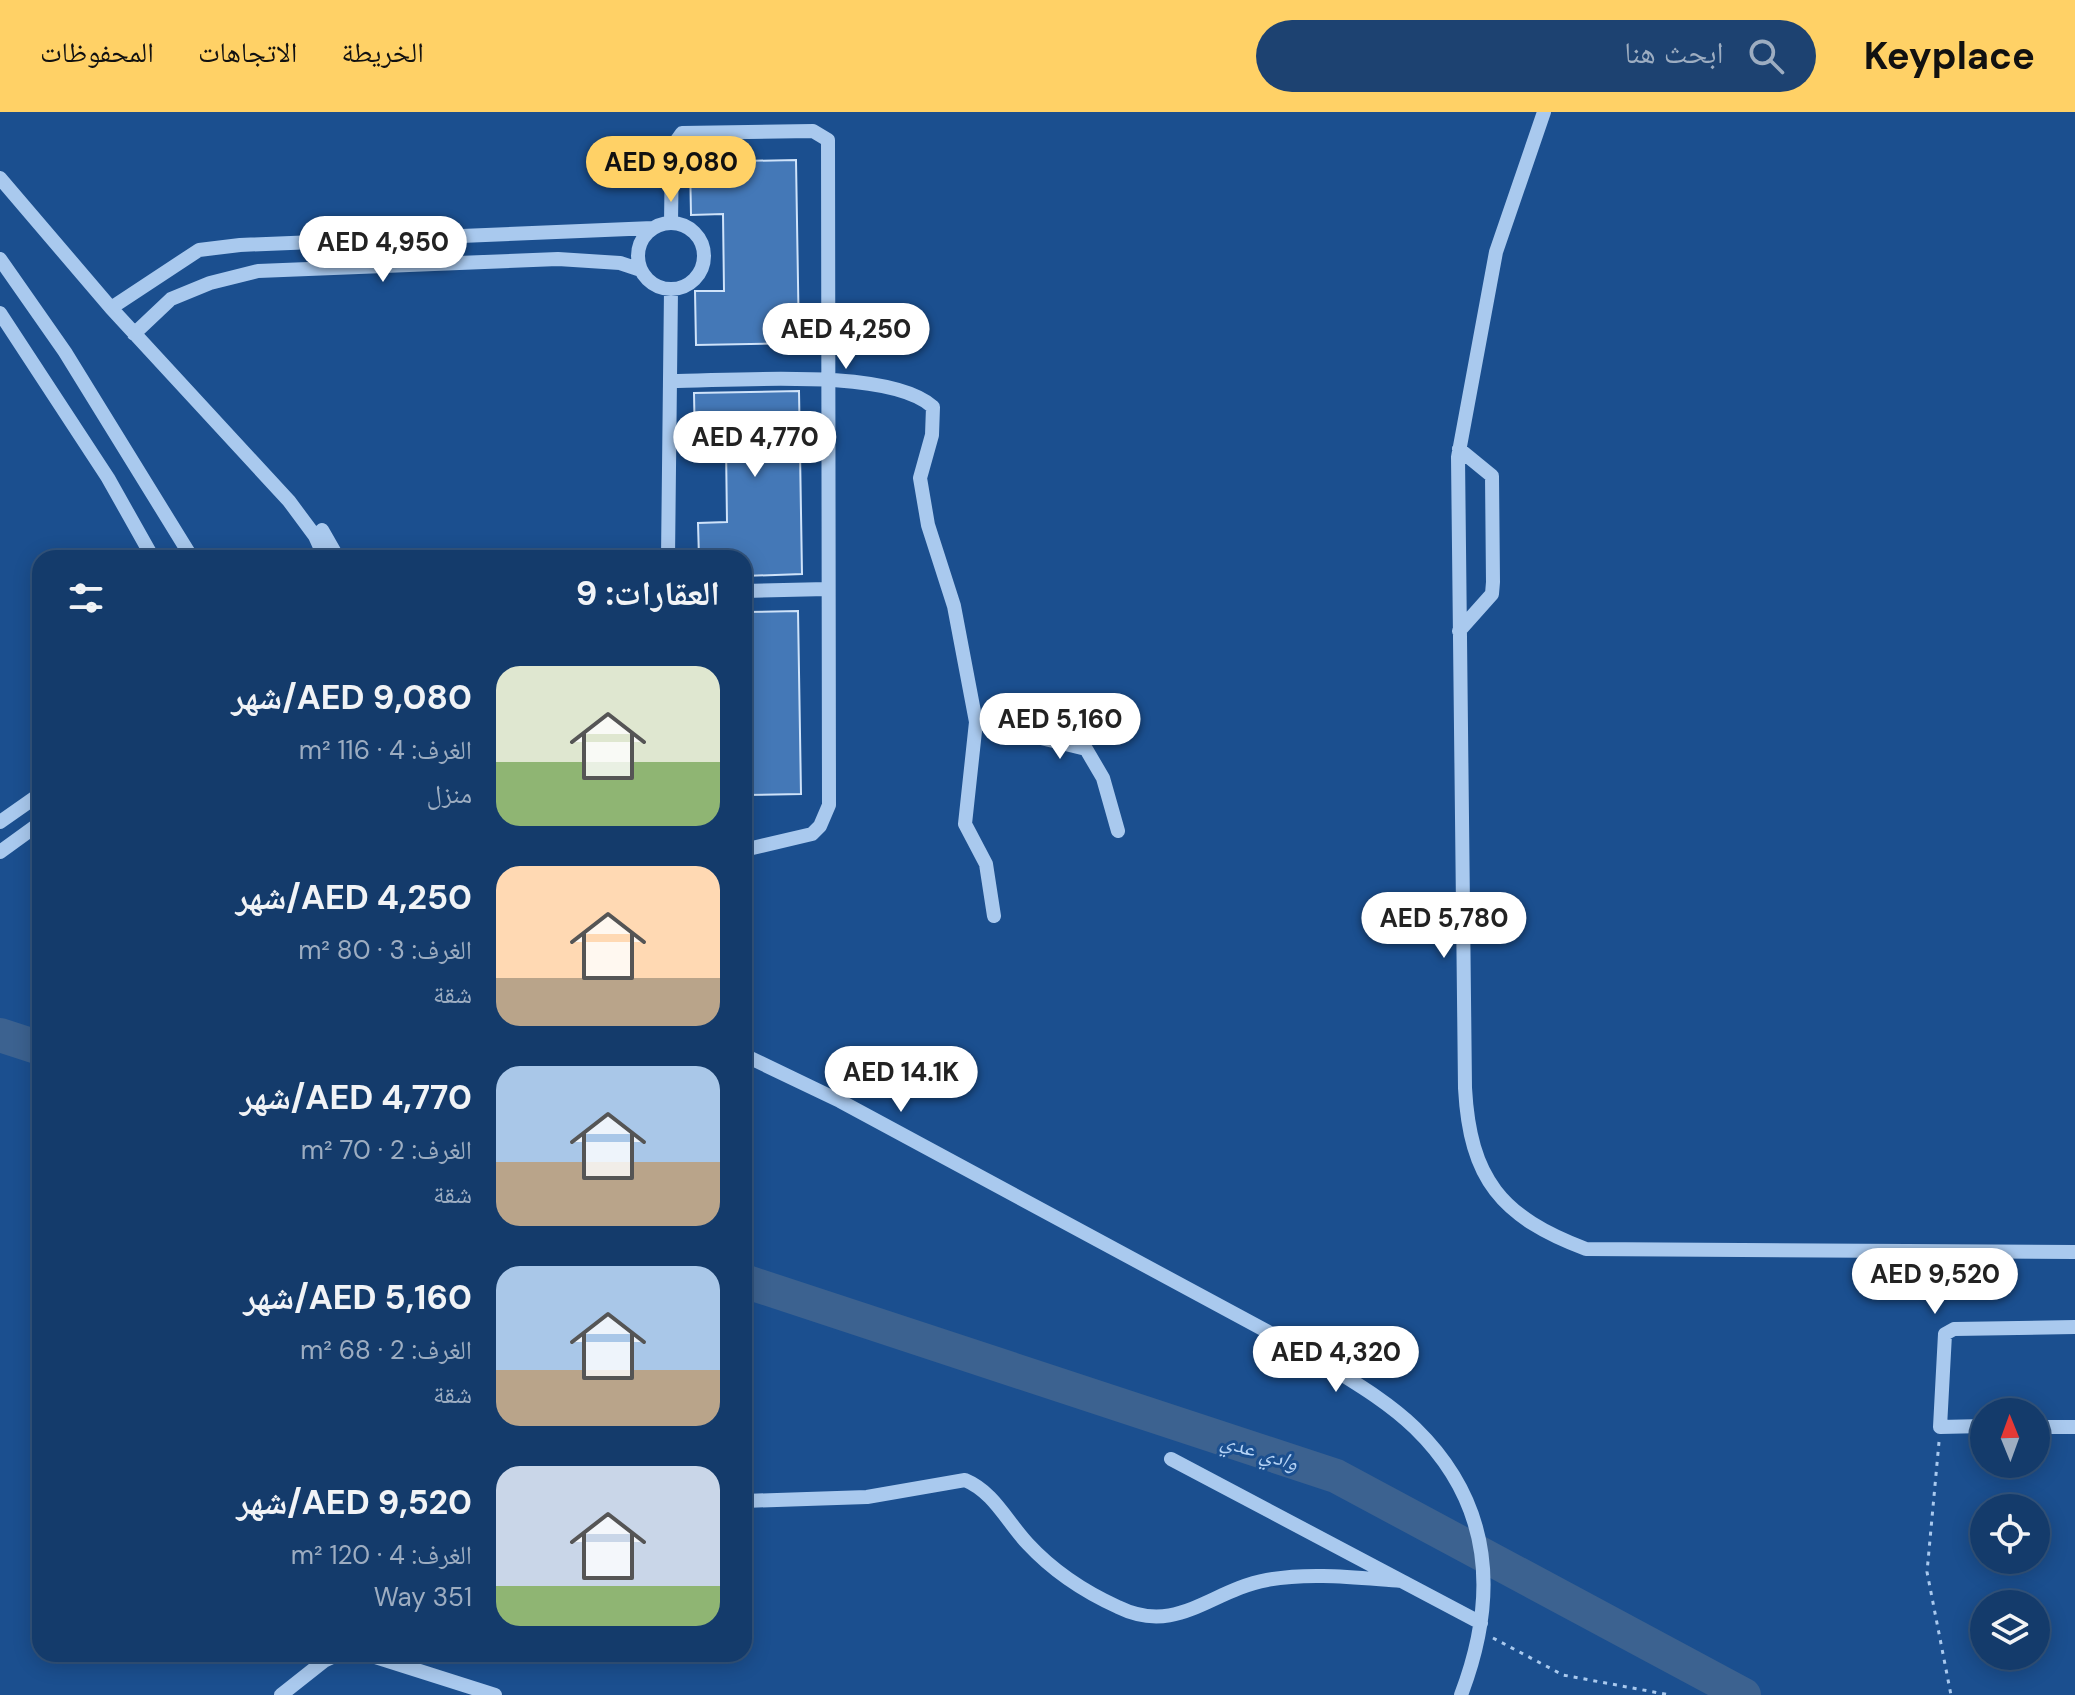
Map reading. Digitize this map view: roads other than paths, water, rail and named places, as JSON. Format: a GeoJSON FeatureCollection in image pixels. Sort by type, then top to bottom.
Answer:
{"type":"FeatureCollection","features":[{"type":"Feature","properties":{"kind":"street"},"geometry":{"type":"LineString","coordinates":[[1544,112],[1496,252],[1459,449],[1467,1124],[1478,1160],[1505,1201],[1520,1215],[1562,1240],[1597,1250],[2075,1252]]}},
{"type":"Feature","properties":{"kind":"street"},"geometry":{"type":"LineString","coordinates":[[671,223],[672,147],[682,133],[813,131],[824,135],[830,146],[826,816],[812,834],[752,848]]}},
{"type":"Feature","properties":{"kind":"street"},"geometry":{"type":"LineString","coordinates":[[0,178],[134,334],[289,501],[324,533],[334,550]]}},
{"type":"Feature","properties":{"kind":"street"},"geometry":{"type":"LineString","coordinates":[[111,308],[199,250],[240,245],[653,228],[671,223],[696,234],[704,251],[696,277],[671,289],[654,284],[641,270],[620,263],[558,259],[258,271],[210,283],[171,299],[134,334]]}},
{"type":"Feature","properties":{"kind":"street"},"geometry":{"type":"LineString","coordinates":[[641,270],[641,242],[653,228]]}},
{"type":"Feature","properties":{"kind":"street"},"geometry":{"type":"LineString","coordinates":[[0,259],[65,352],[187,550]]}},
{"type":"Feature","properties":{"kind":"street"},"geometry":{"type":"LineString","coordinates":[[668,550],[671,289]]}},
{"type":"Feature","properties":{"kind":"street"},"geometry":{"type":"LineString","coordinates":[[0,313],[108,478],[148,550]]}},
{"type":"Feature","properties":{"kind":"street"},"geometry":{"type":"LineString","coordinates":[[671,381],[827,379],[922,396],[933,407],[932,435],[920,478],[928,525],[954,606],[976,722],[965,824],[986,864],[994,916]]}},
{"type":"Feature","properties":{"kind":"street"},"geometry":{"type":"LineString","coordinates":[[1459,449],[1492,476],[1493,582],[1492,594],[1459,631]]}},
{"type":"Feature","properties":{"kind":"street"},"geometry":{"type":"LineString","coordinates":[[289,501],[315,536],[321,550]]}},
{"type":"Feature","properties":{"kind":"street"},"geometry":{"type":"LineString","coordinates":[[752,591],[827,589]]}},
{"type":"Feature","properties":{"kind":"street"},"geometry":{"type":"LineString","coordinates":[[976,722],[1086,749],[1103,778],[1118,831]]}},
{"type":"Feature","properties":{"kind":"street"},"geometry":{"type":"LineString","coordinates":[[0,822],[32,800]]}},
{"type":"Feature","properties":{"kind":"street"},"geometry":{"type":"LineString","coordinates":[[0,852],[32,829]]}},
{"type":"Feature","properties":{"kind":"street"},"geometry":{"type":"LineString","coordinates":[[752,1059],[840,1101],[1246,1320],[1379,1399],[1415,1428],[1444,1462],[1461,1492],[1480,1538],[1486,1593],[1481,1628],[1461,1695]]}},
{"type":"Feature","properties":{"kind":"street"},"geometry":{"type":"LineString","coordinates":[[1970,1426],[1940,1427],[1942,1340],[1947,1331],[2075,1327]]}},
{"type":"Feature","properties":{"kind":"street"},"geometry":{"type":"LineString","coordinates":[[2050,1427],[2075,1427]]}},
{"type":"Feature","properties":{"kind":"street"},"geometry":{"type":"LineString","coordinates":[[1171,1459],[1401,1581],[1481,1628]]}},
{"type":"Feature","properties":{"kind":"street"},"geometry":{"type":"LineString","coordinates":[[752,1501],[867,1497],[965,1480],[980,1486],[1029,1546],[1054,1568],[1118,1608],[1154,1619],[1173,1617],[1241,1586],[1269,1579],[1344,1577],[1401,1581]]}},
{"type":"Feature","properties":{"kind":"street"},"geometry":{"type":"LineString","coordinates":[[281,1695],[323,1662]]}},
{"type":"Feature","properties":{"kind":"street"},"geometry":{"type":"LineString","coordinates":[[391,1662],[495,1695]]}},
{"type":"Feature","properties":{"kind":"waterway","name":"وادي عدي"},"geometry":{"type":"LineString","coordinates":[[0,1035],[32,1045]]}},
{"type":"Feature","properties":{"kind":"waterway","name":"وادي عدي"},"geometry":{"type":"LineString","coordinates":[[752,1284],[1336,1476],[1744,1695]]}}]}
